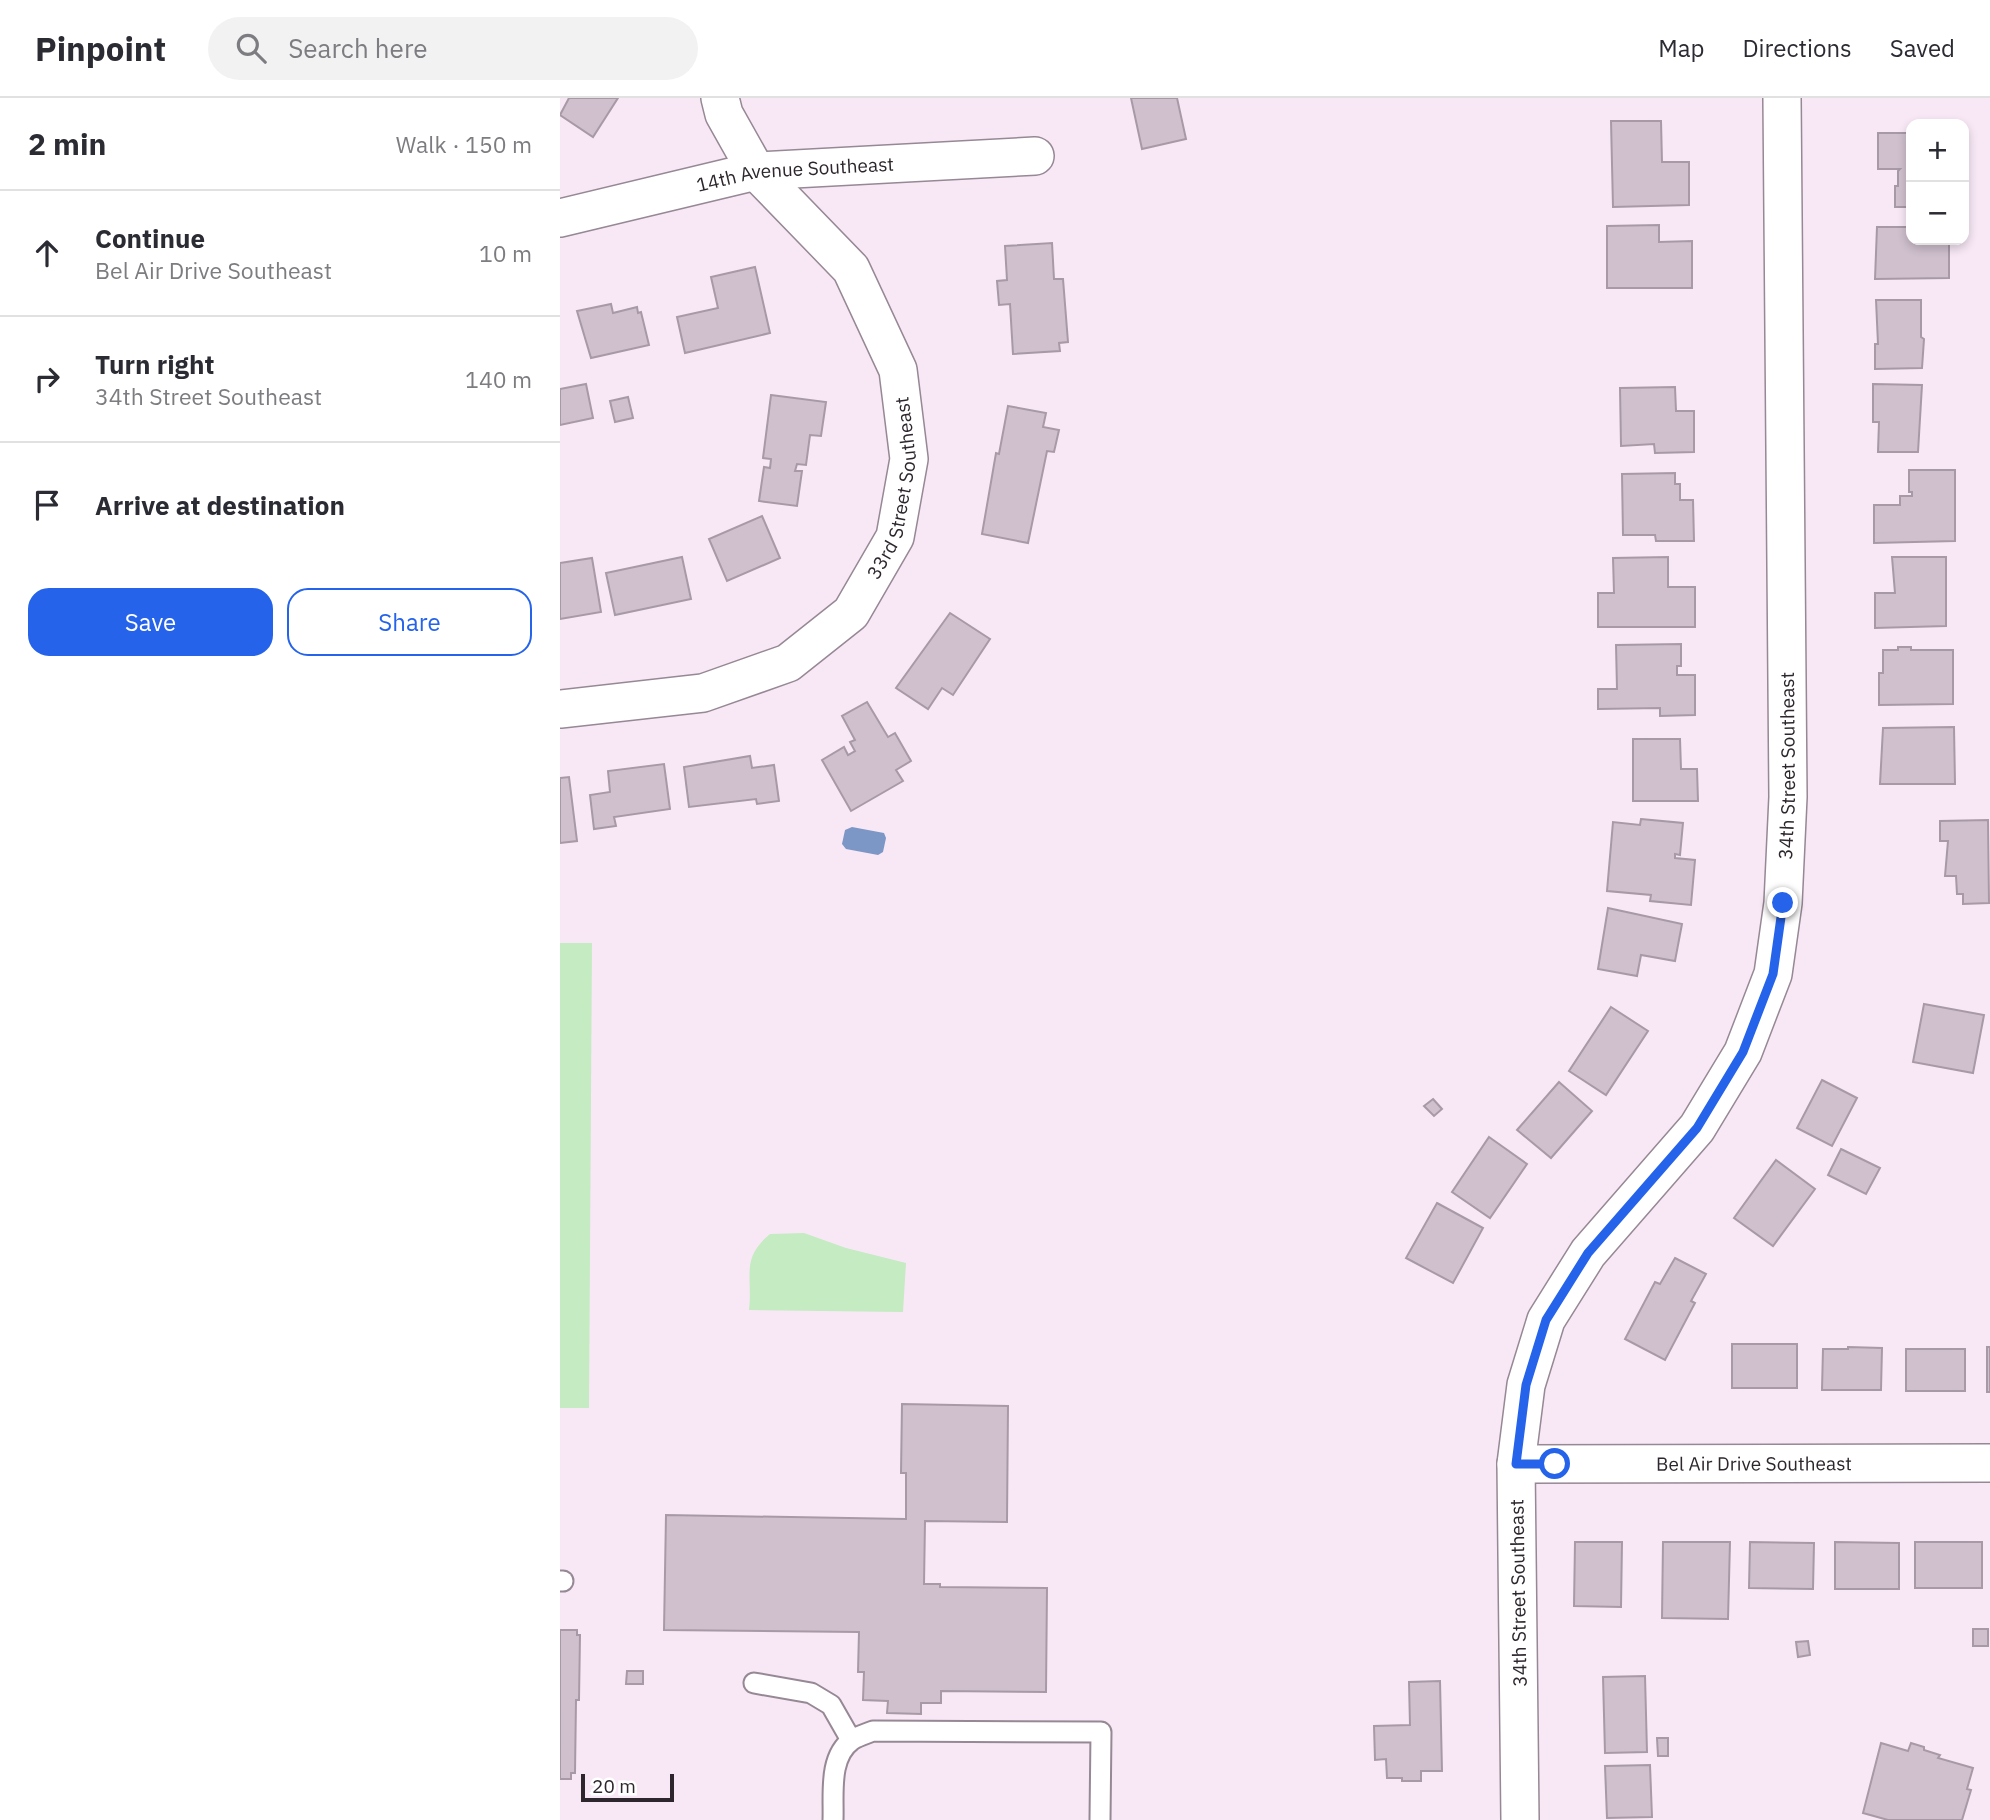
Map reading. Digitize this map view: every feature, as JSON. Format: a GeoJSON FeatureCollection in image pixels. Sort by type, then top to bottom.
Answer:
{"type":"FeatureCollection","features":[{"type":"Feature","properties":{"kind":"street","name":"33rd Street Southeast"},"geometry":{"type":"LineString","coordinates":[[560,709],[703,693],[788,663],[851,612],[895,537],[909,459],[898,370],[851,269],[756,171],[724,114],[720,98]]}},
{"type":"Feature","properties":{"kind":"street","name":"34th Street Southeast"},"geometry":{"type":"LineString","coordinates":[[1520,1820],[1516,1464],[1526,1385],[1546,1320],[1588,1253],[1697,1128],[1743,1052],[1773,974],[1783,903],[1788,797],[1782,98]]}},
{"type":"Feature","properties":{"kind":"street","name":"14th Avenue Southeast"},"geometry":{"type":"LineString","coordinates":[[560,218],[756,171],[1035,156]]}},
{"type":"Feature","properties":{"kind":"street","name":"Bel Air Drive Southeast"},"geometry":{"type":"LineString","coordinates":[[1516,1464],[1990,1464]]}},
{"type":"Feature","properties":{"kind":"lane"},"geometry":{"type":"LineString","coordinates":[[754,1682],[811,1693],[831,1705],[851,1740]]}},
{"type":"Feature","properties":{"kind":"lane"},"geometry":{"type":"LineString","coordinates":[[833,1820],[835,1769],[840,1753],[851,1740],[873,1731],[1101,1732],[1100,1820]]}},
{"type":"Feature","properties":{"kind":"green space"},"geometry":{"type":"Polygon","coordinates":[[[560,943],[592,943],[589,1408],[560,1408],[560,943]]]}},
{"type":"Feature","properties":{"kind":"green space"},"geometry":{"type":"Polygon","coordinates":[[[804,1233],[846,1248],[906,1263],[903,1312],[749,1310],[751,1260],[761,1243],[770,1234],[804,1233]]]}},
{"type":"Feature","properties":{"kind":"water"},"geometry":{"type":"Polygon","coordinates":[[[852,827],[884,833],[886,838],[883,852],[878,855],[846,849],[842,844],[845,830],[852,827]]]}},
{"type":"Feature","properties":{"kind":"building"},"geometry":{"type":"Polygon","coordinates":[[[569,98],[618,98],[593,137],[560,115],[569,98]]]}},
{"type":"Feature","properties":{"kind":"building"},"geometry":{"type":"Polygon","coordinates":[[[1131,98],[1177,98],[1186,139],[1142,149],[1131,98]]]}},
{"type":"Feature","properties":{"kind":"building"},"geometry":{"type":"Polygon","coordinates":[[[1611,121],[1661,121],[1662,162],[1689,162],[1689,205],[1613,207],[1611,121]]]}},
{"type":"Feature","properties":{"kind":"building"},"geometry":{"type":"Polygon","coordinates":[[[1878,133],[1906,133],[1906,207],[1895,207],[1895,186],[1898,186],[1900,169],[1878,169],[1878,133]]]}},
{"type":"Feature","properties":{"kind":"building"},"geometry":{"type":"Polygon","coordinates":[[[1659,225],[1659,242],[1692,241],[1692,288],[1607,288],[1607,226],[1659,225]]]}},
{"type":"Feature","properties":{"kind":"building"},"geometry":{"type":"Polygon","coordinates":[[[1877,227],[1906,227],[1906,245],[1949,245],[1949,278],[1875,279],[1877,227]]]}},
{"type":"Feature","properties":{"kind":"building"},"geometry":{"type":"Polygon","coordinates":[[[1052,243],[1054,279],[1063,279],[1068,342],[1059,343],[1060,351],[1013,354],[1010,304],[999,305],[997,281],[1007,280],[1005,246],[1052,243]]]}},
{"type":"Feature","properties":{"kind":"building"},"geometry":{"type":"Polygon","coordinates":[[[755,267],[770,333],[685,353],[677,317],[718,308],[711,277],[755,267]]]}},
{"type":"Feature","properties":{"kind":"building"},"geometry":{"type":"Polygon","coordinates":[[[1876,300],[1921,300],[1921,337],[1924,339],[1922,368],[1875,369],[1875,344],[1878,344],[1876,300]]]}},
{"type":"Feature","properties":{"kind":"building"},"geometry":{"type":"Polygon","coordinates":[[[611,304],[613,313],[637,307],[638,313],[641,312],[649,345],[591,358],[577,311],[611,304]]]}},
{"type":"Feature","properties":{"kind":"building"},"geometry":{"type":"Polygon","coordinates":[[[586,384],[593,418],[560,425],[560,389],[586,384]]]}},
{"type":"Feature","properties":{"kind":"building"},"geometry":{"type":"Polygon","coordinates":[[[1873,384],[1922,385],[1918,452],[1878,452],[1879,422],[1873,422],[1873,384]]]}},
{"type":"Feature","properties":{"kind":"building"},"geometry":{"type":"Polygon","coordinates":[[[1675,387],[1676,411],[1694,411],[1694,452],[1655,453],[1654,444],[1621,446],[1620,388],[1675,387]]]}},
{"type":"Feature","properties":{"kind":"building"},"geometry":{"type":"Polygon","coordinates":[[[771,395],[826,402],[821,436],[810,435],[806,465],[797,464],[795,471],[802,471],[797,506],[759,501],[764,467],[770,468],[771,459],[763,458],[771,395]]]}},
{"type":"Feature","properties":{"kind":"building"},"geometry":{"type":"Polygon","coordinates":[[[628,397],[633,418],[615,422],[610,401],[628,397]]]}},
{"type":"Feature","properties":{"kind":"building"},"geometry":{"type":"Polygon","coordinates":[[[1008,406],[1046,413],[1043,427],[1059,430],[1054,452],[1047,451],[1028,543],[982,534],[996,453],[999,454],[1008,406]]]}},
{"type":"Feature","properties":{"kind":"building"},"geometry":{"type":"Polygon","coordinates":[[[1909,470],[1955,470],[1955,541],[1874,543],[1874,505],[1900,505],[1900,496],[1912,496],[1912,492],[1909,492],[1909,470]]]}},
{"type":"Feature","properties":{"kind":"building"},"geometry":{"type":"Polygon","coordinates":[[[1675,473],[1675,484],[1680,484],[1680,500],[1693,500],[1694,541],[1656,541],[1655,535],[1623,535],[1622,474],[1675,473]]]}},
{"type":"Feature","properties":{"kind":"building"},"geometry":{"type":"Polygon","coordinates":[[[762,516],[780,558],[727,581],[709,539],[762,516]]]}},
{"type":"Feature","properties":{"kind":"building"},"geometry":{"type":"Polygon","coordinates":[[[682,557],[691,599],[615,615],[606,573],[682,557]]]}},
{"type":"Feature","properties":{"kind":"building"},"geometry":{"type":"Polygon","coordinates":[[[1668,557],[1668,587],[1695,587],[1695,627],[1598,627],[1598,593],[1614,593],[1613,558],[1668,557]]]}},
{"type":"Feature","properties":{"kind":"building"},"geometry":{"type":"Polygon","coordinates":[[[1892,557],[1946,557],[1946,626],[1875,628],[1875,593],[1895,593],[1892,557]]]}},
{"type":"Feature","properties":{"kind":"building"},"geometry":{"type":"Polygon","coordinates":[[[592,558],[601,612],[560,619],[560,563],[592,558]]]}},
{"type":"Feature","properties":{"kind":"building"},"geometry":{"type":"Polygon","coordinates":[[[950,613],[990,639],[953,695],[942,688],[928,709],[896,688],[950,613]]]}},
{"type":"Feature","properties":{"kind":"building"},"geometry":{"type":"Polygon","coordinates":[[[1681,644],[1681,666],[1677,666],[1677,675],[1695,675],[1695,715],[1660,716],[1660,708],[1598,709],[1598,689],[1617,689],[1616,645],[1681,644]]]}},
{"type":"Feature","properties":{"kind":"building"},"geometry":{"type":"Polygon","coordinates":[[[1898,647],[1911,647],[1911,650],[1953,650],[1953,704],[1879,705],[1879,673],[1883,673],[1883,650],[1898,650],[1898,647]]]}},
{"type":"Feature","properties":{"kind":"building"},"geometry":{"type":"Polygon","coordinates":[[[867,702],[888,737],[895,733],[911,761],[896,770],[903,781],[851,811],[822,760],[844,747],[848,755],[855,751],[850,742],[855,740],[842,716],[867,702]]]}},
{"type":"Feature","properties":{"kind":"building"},"geometry":{"type":"Polygon","coordinates":[[[1954,727],[1955,784],[1880,784],[1883,728],[1954,727]]]}},
{"type":"Feature","properties":{"kind":"building"},"geometry":{"type":"Polygon","coordinates":[[[1633,739],[1680,739],[1681,769],[1697,769],[1698,801],[1633,801],[1633,739]]]}},
{"type":"Feature","properties":{"kind":"building"},"geometry":{"type":"Polygon","coordinates":[[[750,756],[752,768],[774,765],[779,801],[757,804],[756,799],[689,807],[684,767],[750,756]]]}},
{"type":"Feature","properties":{"kind":"building"},"geometry":{"type":"Polygon","coordinates":[[[664,764],[670,809],[614,817],[616,826],[594,829],[590,795],[610,792],[608,771],[664,764]]]}},
{"type":"Feature","properties":{"kind":"building"},"geometry":{"type":"Polygon","coordinates":[[[569,777],[577,841],[560,843],[560,778],[569,777]]]}},
{"type":"Feature","properties":{"kind":"building"},"geometry":{"type":"Polygon","coordinates":[[[1641,819],[1683,823],[1680,855],[1675,854],[1675,858],[1695,860],[1691,905],[1650,901],[1651,895],[1607,891],[1613,822],[1640,825],[1641,819]]]}},
{"type":"Feature","properties":{"kind":"building"},"geometry":{"type":"Polygon","coordinates":[[[1988,820],[1989,903],[1963,904],[1963,894],[1957,894],[1956,876],[1945,876],[1948,841],[1940,841],[1940,821],[1988,820]]]}},
{"type":"Feature","properties":{"kind":"building"},"geometry":{"type":"Polygon","coordinates":[[[1608,908],[1682,924],[1675,961],[1641,955],[1637,976],[1598,969],[1608,908]]]}},
{"type":"Feature","properties":{"kind":"building"},"geometry":{"type":"Polygon","coordinates":[[[1924,1004],[1984,1015],[1973,1073],[1913,1062],[1924,1004]]]}},
{"type":"Feature","properties":{"kind":"building"},"geometry":{"type":"Polygon","coordinates":[[[1611,1007],[1648,1031],[1606,1095],[1569,1071],[1611,1007]]]}},
{"type":"Feature","properties":{"kind":"building"},"geometry":{"type":"Polygon","coordinates":[[[1822,1080],[1857,1098],[1832,1146],[1797,1128],[1822,1080]]]}},
{"type":"Feature","properties":{"kind":"building"},"geometry":{"type":"Polygon","coordinates":[[[1559,1082],[1592,1111],[1551,1158],[1517,1130],[1559,1082]]]}},
{"type":"Feature","properties":{"kind":"building"},"geometry":{"type":"Polygon","coordinates":[[[1433,1099],[1442,1109],[1434,1116],[1424,1106],[1433,1099]]]}},
{"type":"Feature","properties":{"kind":"building"},"geometry":{"type":"Polygon","coordinates":[[[1489,1137],[1527,1164],[1490,1218],[1452,1192],[1489,1137]]]}},
{"type":"Feature","properties":{"kind":"building"},"geometry":{"type":"Polygon","coordinates":[[[1841,1149],[1880,1168],[1866,1194],[1828,1175],[1841,1149]]]}},
{"type":"Feature","properties":{"kind":"building"},"geometry":{"type":"Polygon","coordinates":[[[1776,1160],[1815,1189],[1773,1246],[1734,1218],[1776,1160]]]}},
{"type":"Feature","properties":{"kind":"building"},"geometry":{"type":"Polygon","coordinates":[[[1437,1203],[1483,1228],[1453,1283],[1406,1258],[1437,1203]]]}},
{"type":"Feature","properties":{"kind":"building"},"geometry":{"type":"Polygon","coordinates":[[[1675,1258],[1706,1274],[1691,1301],[1695,1303],[1665,1360],[1625,1339],[1655,1282],[1660,1284],[1675,1258]]]}},
{"type":"Feature","properties":{"kind":"building"},"geometry":{"type":"Polygon","coordinates":[[[1732,1344],[1797,1344],[1797,1388],[1732,1388],[1732,1344]]]}},
{"type":"Feature","properties":{"kind":"building"},"geometry":{"type":"Polygon","coordinates":[[[1987,1347],[1990,1347],[1990,1392],[1987,1392],[1987,1347]]]}},
{"type":"Feature","properties":{"kind":"building"},"geometry":{"type":"Polygon","coordinates":[[[1882,1348],[1881,1390],[1822,1390],[1823,1349],[1882,1348]]]}},
{"type":"Feature","properties":{"kind":"building"},"geometry":{"type":"Polygon","coordinates":[[[1906,1349],[1965,1349],[1965,1391],[1906,1391],[1906,1349]]]}},
{"type":"Feature","properties":{"kind":"building"},"geometry":{"type":"Polygon","coordinates":[[[902,1404],[1008,1406],[1007,1522],[925,1521],[924,1584],[940,1584],[940,1587],[1047,1588],[1046,1692],[941,1691],[941,1703],[921,1703],[921,1714],[887,1713],[888,1701],[863,1700],[864,1672],[858,1672],[859,1632],[664,1630],[666,1515],[906,1519],[906,1473],[901,1473],[902,1404]]]}},
{"type":"Feature","properties":{"kind":"building"},"geometry":{"type":"Polygon","coordinates":[[[1575,1542],[1622,1542],[1621,1607],[1574,1606],[1575,1542]]]}},
{"type":"Feature","properties":{"kind":"building"},"geometry":{"type":"Polygon","coordinates":[[[1663,1542],[1730,1542],[1728,1619],[1662,1618],[1663,1542]]]}},
{"type":"Feature","properties":{"kind":"building"},"geometry":{"type":"Polygon","coordinates":[[[1750,1542],[1814,1543],[1813,1589],[1749,1588],[1750,1542]]]}},
{"type":"Feature","properties":{"kind":"building"},"geometry":{"type":"Polygon","coordinates":[[[1835,1542],[1899,1543],[1899,1589],[1835,1589],[1835,1542]]]}},
{"type":"Feature","properties":{"kind":"building"},"geometry":{"type":"Polygon","coordinates":[[[1915,1542],[1982,1542],[1982,1588],[1915,1588],[1915,1542]]]}},
{"type":"Feature","properties":{"kind":"building"},"geometry":{"type":"Polygon","coordinates":[[[1973,1629],[1988,1629],[1988,1646],[1973,1646],[1973,1629]]]}},
{"type":"Feature","properties":{"kind":"building"},"geometry":{"type":"Polygon","coordinates":[[[560,1630],[577,1630],[577,1635],[580,1635],[575,1773],[571,1773],[571,1779],[560,1779],[560,1630]]]}},
{"type":"Feature","properties":{"kind":"building"},"geometry":{"type":"Polygon","coordinates":[[[1808,1641],[1810,1655],[1798,1657],[1796,1642],[1808,1641]]]}},
{"type":"Feature","properties":{"kind":"building"},"geometry":{"type":"Polygon","coordinates":[[[627,1671],[643,1671],[643,1684],[626,1684],[627,1671]]]}},
{"type":"Feature","properties":{"kind":"building"},"geometry":{"type":"Polygon","coordinates":[[[1645,1676],[1647,1752],[1605,1753],[1603,1677],[1645,1676]]]}},
{"type":"Feature","properties":{"kind":"building"},"geometry":{"type":"Polygon","coordinates":[[[1440,1681],[1442,1771],[1421,1771],[1421,1781],[1387,1778],[1386,1759],[1375,1760],[1374,1726],[1410,1725],[1409,1682],[1440,1681]]]}},
{"type":"Feature","properties":{"kind":"building"},"geometry":{"type":"Polygon","coordinates":[[[1657,1738],[1668,1738],[1668,1756],[1658,1756],[1657,1738]]]}},
{"type":"Feature","properties":{"kind":"building"},"geometry":{"type":"Polygon","coordinates":[[[1881,1743],[1908,1751],[1911,1743],[1940,1755],[1938,1758],[1973,1768],[1967,1789],[1971,1790],[1962,1820],[1888,1820],[1863,1813],[1881,1743]]]}},
{"type":"Feature","properties":{"kind":"building"},"geometry":{"type":"Polygon","coordinates":[[[1650,1765],[1652,1817],[1607,1818],[1605,1766],[1650,1765]]]}},
{"type":"Feature","properties":{"kind":"route"},"geometry":{"type":"LineString","coordinates":[[1555,1464],[1516,1464],[1526,1385],[1546,1320],[1588,1253],[1697,1128],[1743,1052],[1773,974],[1783,903]]}}]}
